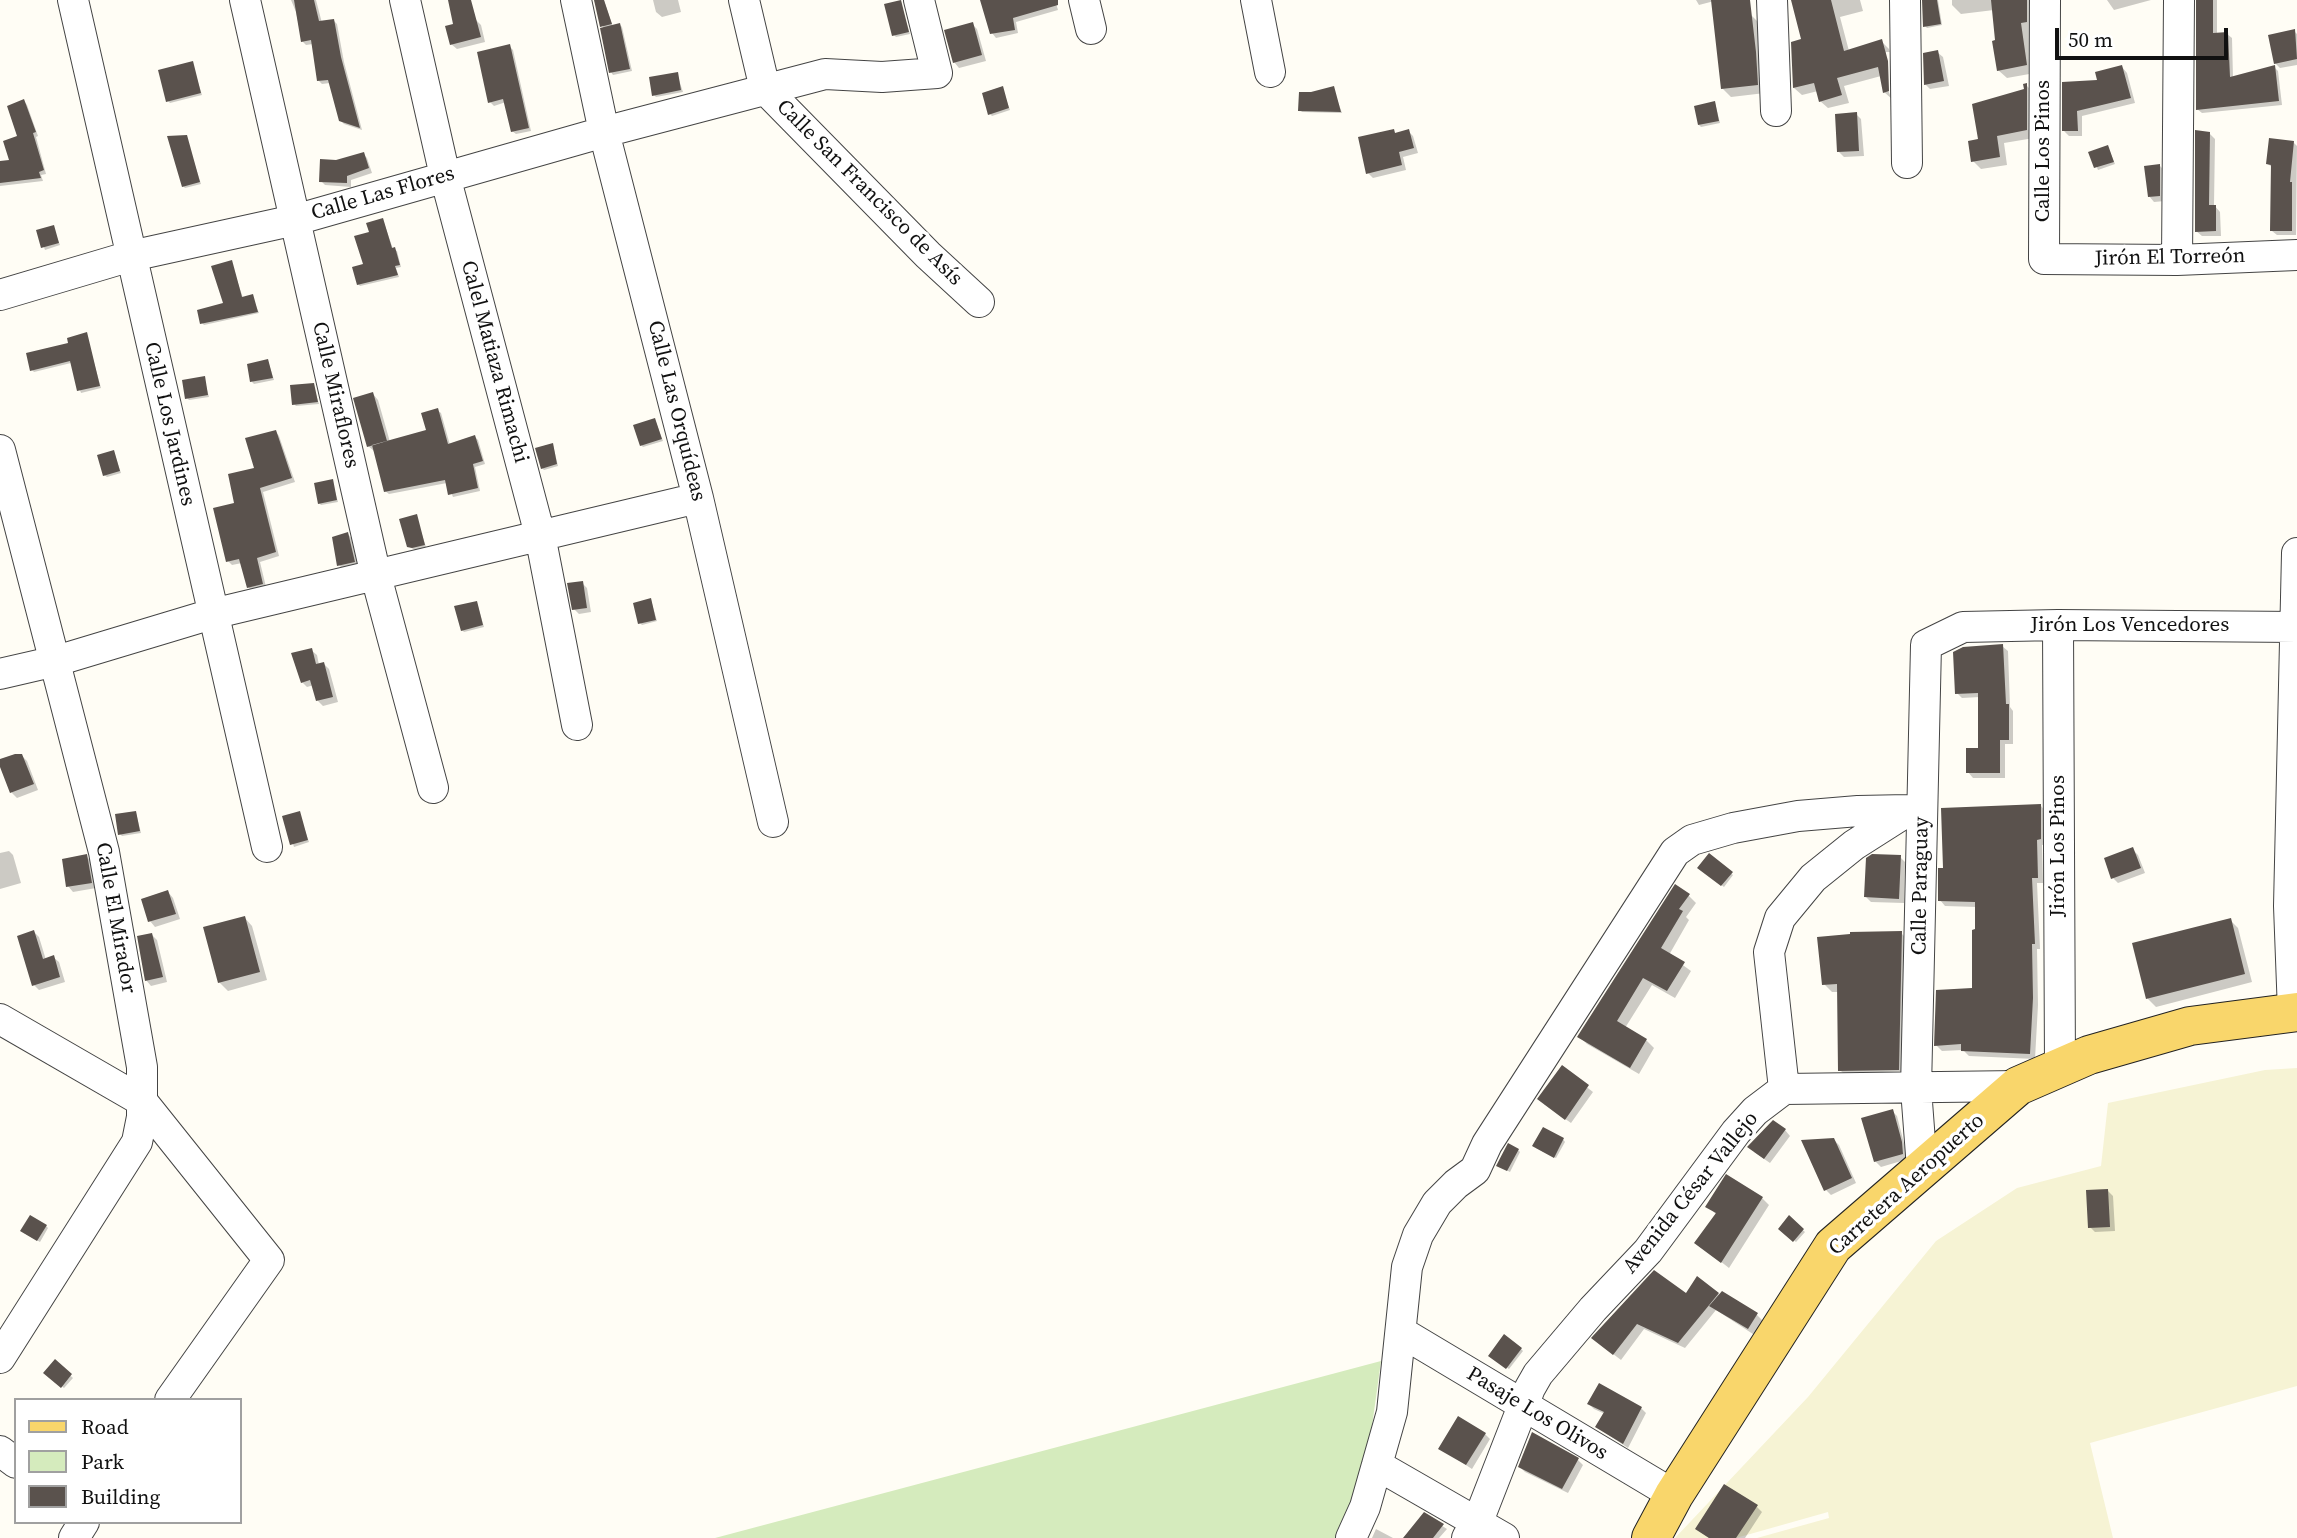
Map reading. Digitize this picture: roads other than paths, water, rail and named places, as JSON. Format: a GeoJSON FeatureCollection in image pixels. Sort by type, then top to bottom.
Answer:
{"type":"FeatureCollection","features":[{"type":"Feature","properties":{"kind":"main road","name":"Carretera Aeropuerto"},"geometry":{"type":"LineString","coordinates":[[1651,1538],[1674,1495],[1833,1245],[2018,1086],[2089,1055],[2190,1026],[2295,1012]]}},
{"type":"Feature","properties":{"kind":"street","name":"Calle Los Jardines"},"geometry":{"type":"LineString","coordinates":[[73,0],[267,848]]}},
{"type":"Feature","properties":{"kind":"street","name":"Calle Miraflores"},"geometry":{"type":"LineString","coordinates":[[245,0],[376,576],[433,788]]}},
{"type":"Feature","properties":{"kind":"street","name":"Calel Matiaza Rimachi"},"geometry":{"type":"LineString","coordinates":[[405,0],[445,176],[540,535],[577,725]]}},
{"type":"Feature","properties":{"kind":"street","name":"Calle Las Orquídeas"},"geometry":{"type":"LineString","coordinates":[[576,0],[604,132],[698,498],[773,822]]}},
{"type":"Feature","properties":{"kind":"street","name":"Calle San Francisco de Asís"},"geometry":{"type":"LineString","coordinates":[[744,0],[765,89],[928,255],[979,302]]}},
{"type":"Feature","properties":{"kind":"street","name":"Calle Las Flores"},"geometry":{"type":"LineString","coordinates":[[0,295],[131,256],[295,220],[604,132],[825,74],[882,77],[937,73],[919,0]]}},
{"type":"Feature","properties":{"kind":"street"},"geometry":{"type":"LineString","coordinates":[[1084,0],[1091,29]]}},
{"type":"Feature","properties":{"kind":"street"},"geometry":{"type":"LineString","coordinates":[[1256,0],[1270,72]]}},
{"type":"Feature","properties":{"kind":"street"},"geometry":{"type":"LineString","coordinates":[[1772,0],[1776,111]]}},
{"type":"Feature","properties":{"kind":"street"},"geometry":{"type":"LineString","coordinates":[[1905,0],[1907,163]]}},
{"type":"Feature","properties":{"kind":"street","name":"Calle Los Pinos"},"geometry":{"type":"LineString","coordinates":[[2044,259],[2045,0]]}},
{"type":"Feature","properties":{"kind":"street"},"geometry":{"type":"LineString","coordinates":[[2177,260],[2179,0]]}},
{"type":"Feature","properties":{"kind":"street","name":"Jirón El Torreón"},"geometry":{"type":"LineString","coordinates":[[2044,259],[2177,260],[2297,255]]}},
{"type":"Feature","properties":{"kind":"street","name":"Calle El Mirador"},"geometry":{"type":"LineString","coordinates":[[0,450],[104,852],[142,1067],[142,1118],[137,1142],[0,1358]]}},
{"type":"Feature","properties":{"kind":"street"},"geometry":{"type":"LineString","coordinates":[[0,674],[212,614],[698,498]]}},
{"type":"Feature","properties":{"kind":"street"},"geometry":{"type":"LineString","coordinates":[[2295,1012],[2288,906],[2297,553]]}},
{"type":"Feature","properties":{"kind":"street","name":"Jirón Los Pinos"},"geometry":{"type":"LineString","coordinates":[[2058,625],[2060,1067]]}},
{"type":"Feature","properties":{"kind":"street","name":"Jirón Los Vencedores"},"geometry":{"type":"LineString","coordinates":[[1963,627],[2296,627]]}},
{"type":"Feature","properties":{"kind":"street","name":"Calle Paraguay"},"geometry":{"type":"LineString","coordinates":[[1922,1168],[1916,1089],[1915,809],[1927,645],[1963,627]]}},
{"type":"Feature","properties":{"kind":"street"},"geometry":{"type":"LineString","coordinates":[[1915,809],[1854,845],[1813,878],[1780,918],[1769,952],[1784,1089],[2018,1086]]}},
{"type":"Feature","properties":{"kind":"street"},"geometry":{"type":"LineString","coordinates":[[1351,1538],[1365,1507],[1392,1412],[1407,1267],[1426,1218],[1447,1193],[1475,1170],[1487,1144],[1675,852],[1692,840],[1733,828],[1772,821],[1858,811],[1915,809]]}},
{"type":"Feature","properties":{"kind":"street"},"geometry":{"type":"LineString","coordinates":[[5,1032],[142,1101],[269,1260],[171,1398]]}},
{"type":"Feature","properties":{"kind":"street","name":"Avenida César Vallejo"},"geometry":{"type":"LineString","coordinates":[[1472,1530],[1538,1374],[1593,1309],[1648,1251],[1736,1132],[1755,1111],[1784,1089]]}},
{"type":"Feature","properties":{"kind":"street","name":"Pasaje Los Olivos"},"geometry":{"type":"LineString","coordinates":[[1401,1332],[1674,1495]]}},
{"type":"Feature","properties":{"kind":"street"},"geometry":{"type":"LineString","coordinates":[[1377,1465],[1472,1530],[1504,1538]]}}]}
